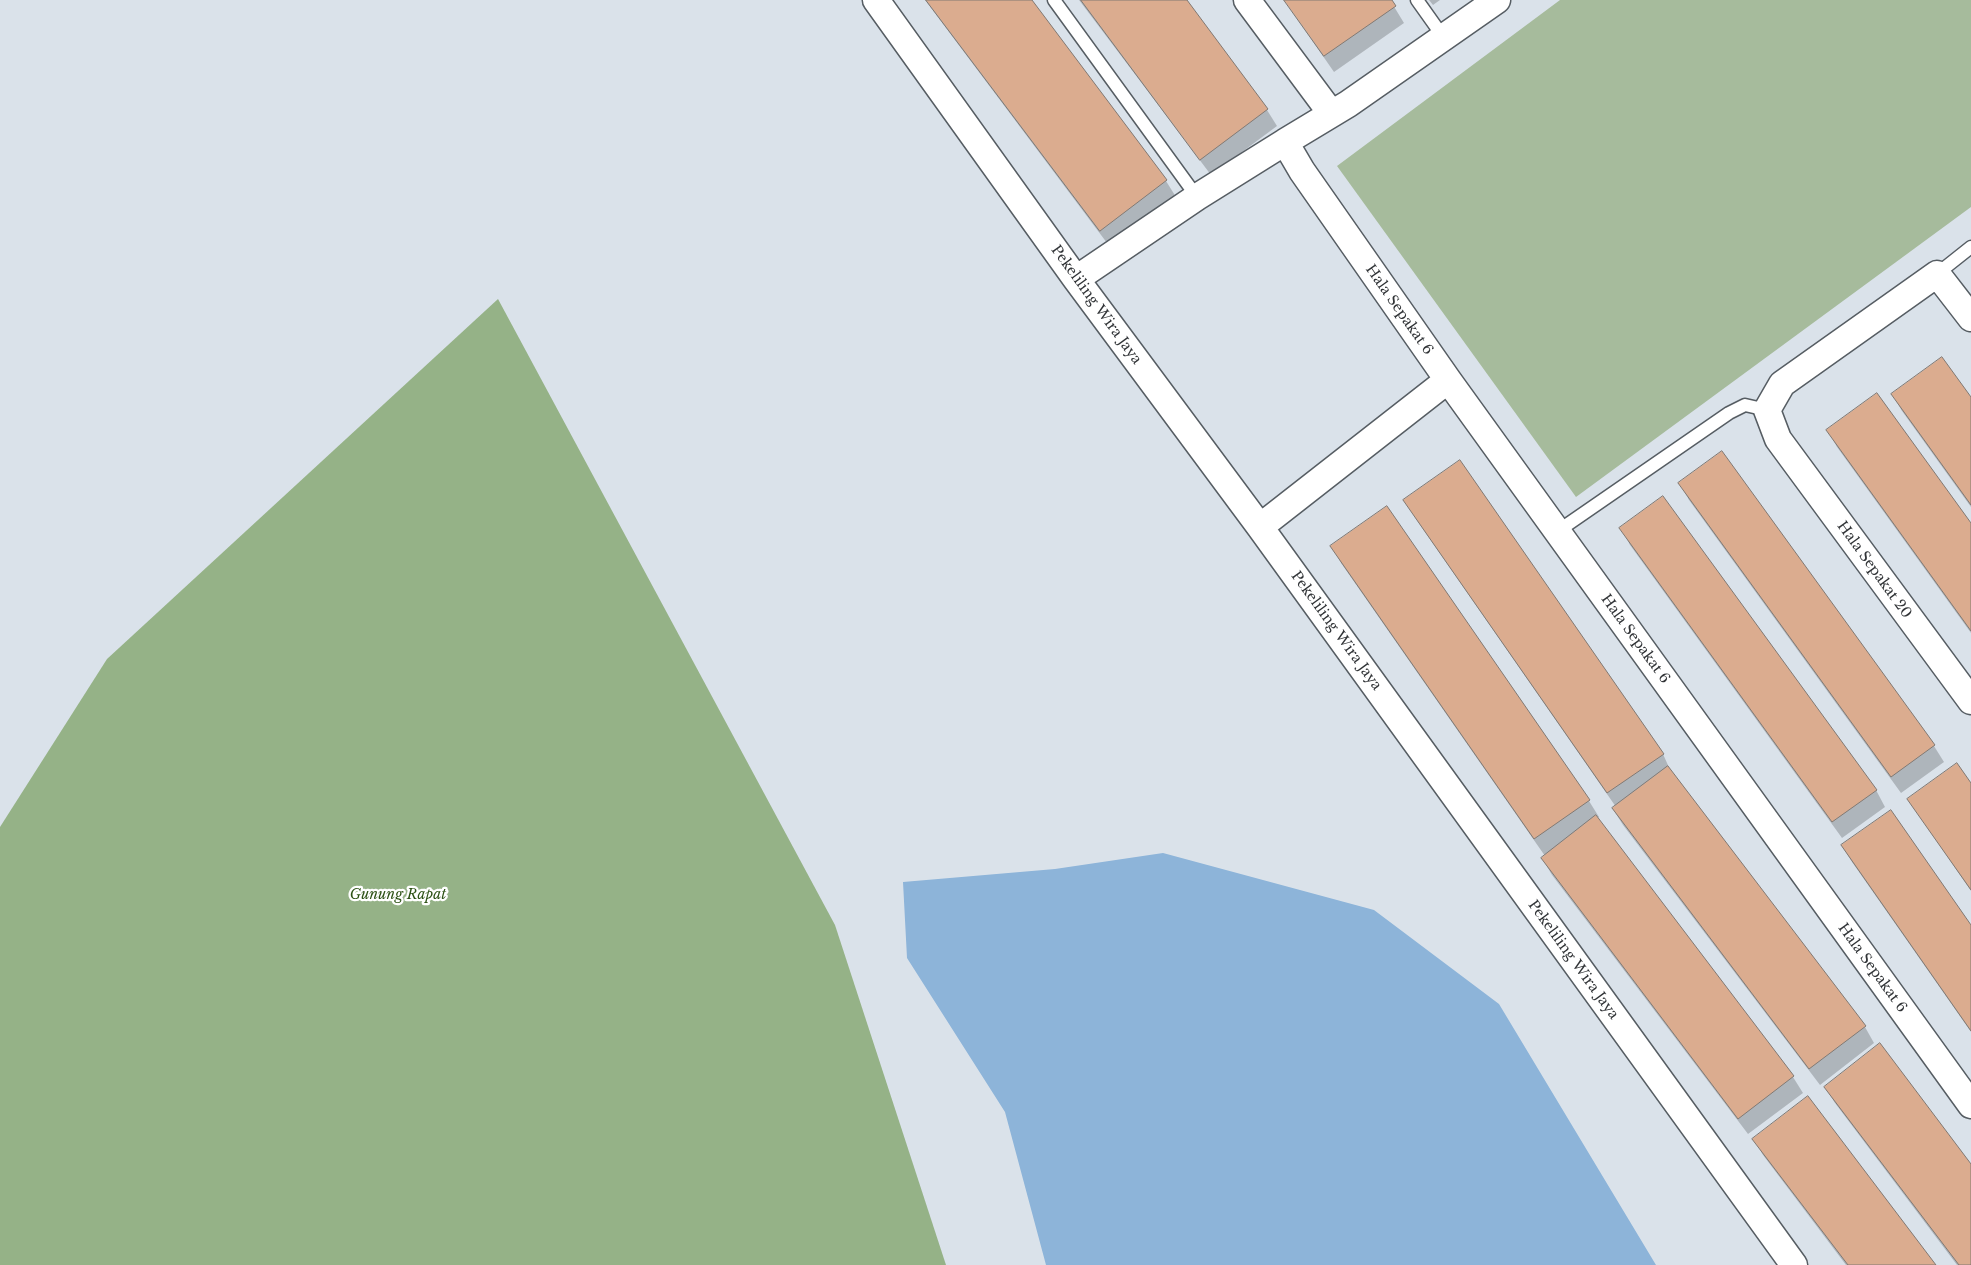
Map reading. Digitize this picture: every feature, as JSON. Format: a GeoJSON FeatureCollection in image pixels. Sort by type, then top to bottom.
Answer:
{"type":"FeatureCollection","features":[{"type":"Feature","properties":{"kind":"street","name":"Pekeliling Wira Jaya"},"geometry":{"type":"LineString","coordinates":[[876,0],[1076,279],[1260,526],[1794,1265]]}},
{"type":"Feature","properties":{"kind":"street"},"geometry":{"type":"LineString","coordinates":[[1247,0],[1331,113]]}},
{"type":"Feature","properties":{"kind":"street"},"geometry":{"type":"LineString","coordinates":[[1076,279],[1197,197],[1348,104],[1496,0]]}},
{"type":"Feature","properties":{"kind":"street","name":"Hala Sepakat 6"},"geometry":{"type":"LineString","coordinates":[[1284,142],[1302,171],[1448,380],[1971,1105]]}},
{"type":"Feature","properties":{"kind":"street"},"geometry":{"type":"LineString","coordinates":[[1767,410],[1782,384],[1937,274],[1971,318]]}},
{"type":"Feature","properties":{"kind":"street"},"geometry":{"type":"LineString","coordinates":[[1260,526],[1448,380]]}},
{"type":"Feature","properties":{"kind":"street","name":"Hala Sepakat 20"},"geometry":{"type":"LineString","coordinates":[[1767,410],[1778,439],[1971,701]]}},
{"type":"Feature","properties":{"kind":"lane"},"geometry":{"type":"LineString","coordinates":[[1054,0],[1197,197]]}},
{"type":"Feature","properties":{"kind":"lane"},"geometry":{"type":"LineString","coordinates":[[1417,0],[1444,38]]}},
{"type":"Feature","properties":{"kind":"lane"},"geometry":{"type":"LineString","coordinates":[[1937,274],[1971,247]]}},
{"type":"Feature","properties":{"kind":"lane"},"geometry":{"type":"LineString","coordinates":[[1558,532],[1745,404],[1767,410]]}},
{"type":"Feature","properties":{"kind":"green space"},"geometry":{"type":"Polygon","coordinates":[[[1560,0],[1971,0],[1971,207],[1576,497],[1337,166],[1560,0]]]}},
{"type":"Feature","properties":{"kind":"green space","name":"Gunung Rapat"},"geometry":{"type":"Polygon","coordinates":[[[498,299],[835,925],[946,1265],[0,1265],[0,827],[107,659],[498,299]]]}},
{"type":"Feature","properties":{"kind":"water"},"geometry":{"type":"Polygon","coordinates":[[[1163,853],[1374,910],[1499,1004],[1656,1265],[1046,1265],[1005,1112],[907,958],[903,882],[1055,869],[1163,853]]]}},
{"type":"Feature","properties":{"kind":"building"},"geometry":{"type":"Polygon","coordinates":[[[926,0],[1032,0],[1167,180],[1100,231],[926,0]]]}},
{"type":"Feature","properties":{"kind":"building"},"geometry":{"type":"Polygon","coordinates":[[[1081,0],[1187,0],[1268,109],[1200,160],[1081,0]]]}},
{"type":"Feature","properties":{"kind":"building"},"geometry":{"type":"Polygon","coordinates":[[[1284,0],[1392,0],[1396,6],[1324,56],[1284,0]]]}},
{"type":"Feature","properties":{"kind":"building"},"geometry":{"type":"Polygon","coordinates":[[[1942,357],[1971,397],[1971,505],[1891,394],[1942,357]]]}},
{"type":"Feature","properties":{"kind":"building"},"geometry":{"type":"Polygon","coordinates":[[[1877,393],[1971,523],[1971,631],[1826,430],[1877,393]]]}},
{"type":"Feature","properties":{"kind":"building"},"geometry":{"type":"Polygon","coordinates":[[[1722,451],[1935,745],[1891,777],[1678,483],[1722,451]]]}},
{"type":"Feature","properties":{"kind":"building"},"geometry":{"type":"Polygon","coordinates":[[[1460,460],[1664,754],[1607,793],[1403,500],[1460,460]]]}},
{"type":"Feature","properties":{"kind":"building"},"geometry":{"type":"Polygon","coordinates":[[[1663,496],[1877,790],[1832,822],[1619,528],[1663,496]]]}},
{"type":"Feature","properties":{"kind":"building"},"geometry":{"type":"Polygon","coordinates":[[[1387,506],[1590,800],[1534,839],[1330,546],[1387,506]]]}},
{"type":"Feature","properties":{"kind":"building"},"geometry":{"type":"Polygon","coordinates":[[[1957,763],[1971,783],[1971,890],[1907,799],[1957,763]]]}},
{"type":"Feature","properties":{"kind":"building"},"geometry":{"type":"Polygon","coordinates":[[[1668,766],[1866,1026],[1809,1069],[1612,808],[1668,766]]]}},
{"type":"Feature","properties":{"kind":"building"},"geometry":{"type":"Polygon","coordinates":[[[1891,810],[1971,925],[1971,1031],[1841,845],[1891,810]]]}},
{"type":"Feature","properties":{"kind":"building"},"geometry":{"type":"Polygon","coordinates":[[[1596,815],[1794,1076],[1738,1119],[1541,858],[1596,815]]]}},
{"type":"Feature","properties":{"kind":"building"},"geometry":{"type":"Polygon","coordinates":[[[1880,1043],[1971,1164],[1971,1265],[1959,1265],[1824,1087],[1880,1043]]]}},
{"type":"Feature","properties":{"kind":"building"},"geometry":{"type":"Polygon","coordinates":[[[1808,1096],[1936,1265],[1848,1265],[1752,1139],[1808,1096]]]}}]}
